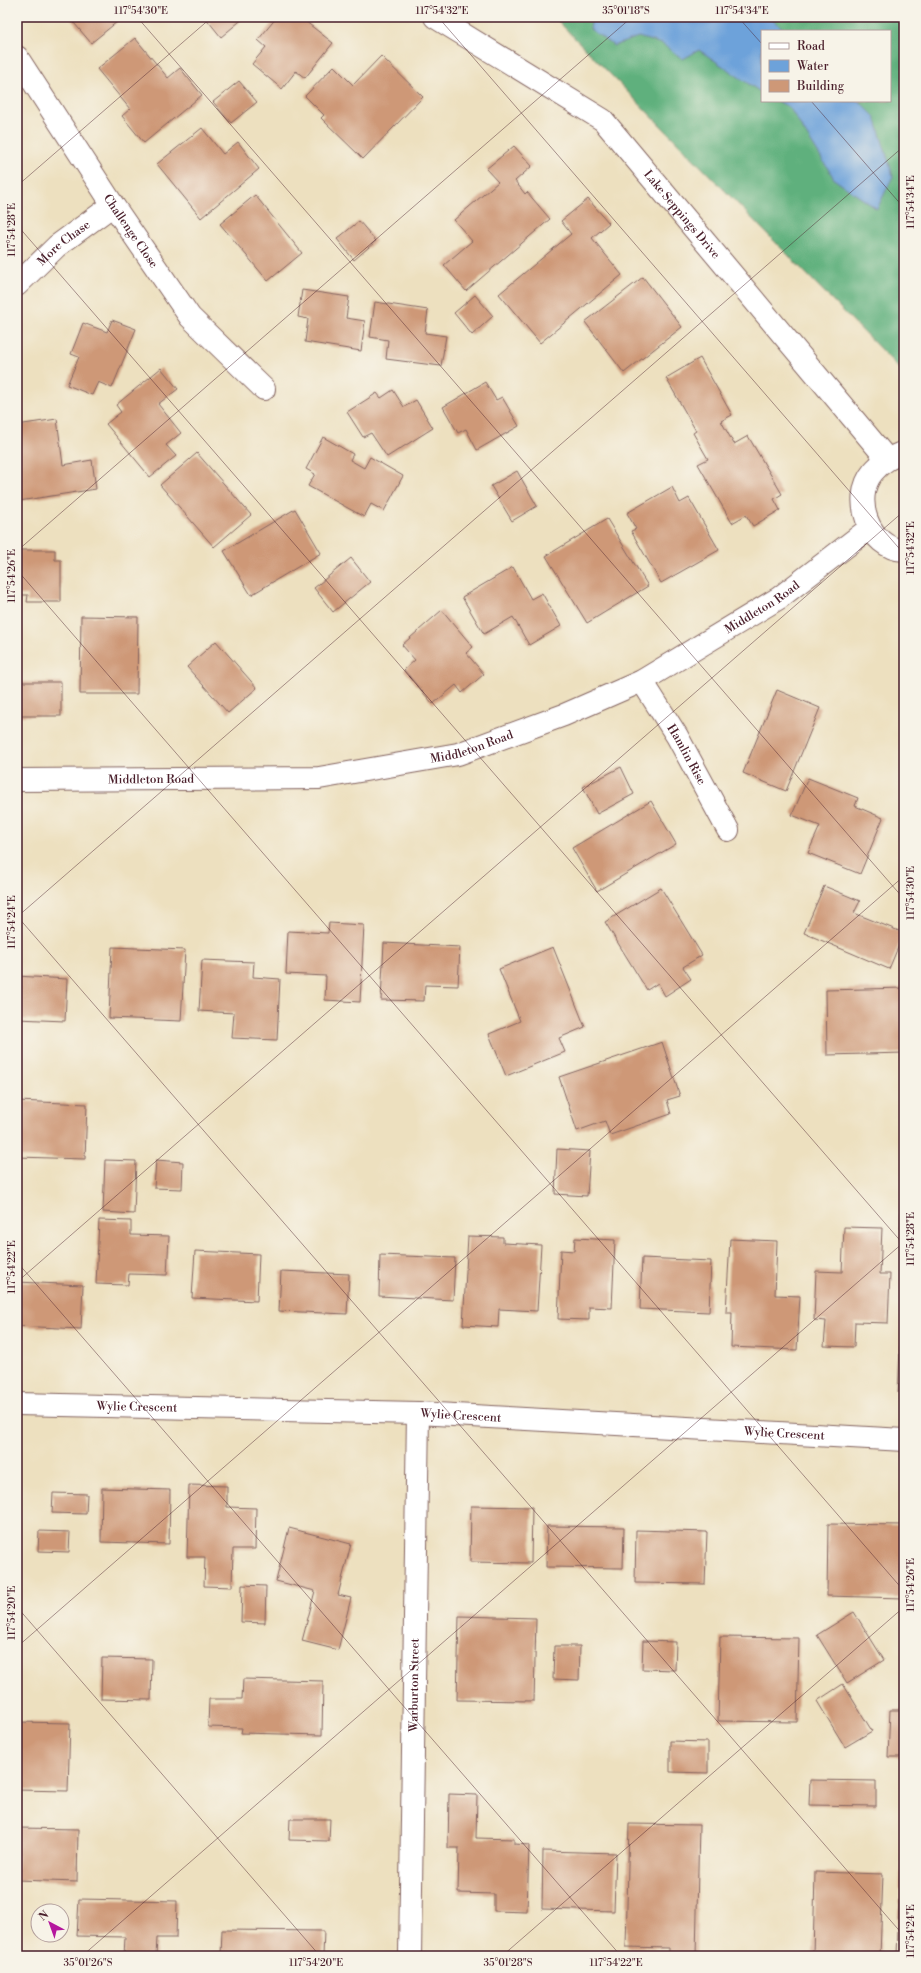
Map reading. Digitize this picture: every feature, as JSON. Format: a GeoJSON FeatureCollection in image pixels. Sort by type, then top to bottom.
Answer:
{"type":"FeatureCollection","features":[{"type":"Feature","properties":{"kind":"street","name":"Lake Seppings Drive"},"geometry":{"type":"LineString","coordinates":[[435,17],[604,120],[895,456]]}},
{"type":"Feature","properties":{"kind":"street","name":"Challenge Close"},"geometry":{"type":"LineString","coordinates":[[17,57],[113,205],[190,317],[264,389]]}},
{"type":"Feature","properties":{"kind":"street","name":"More Chase"},"geometry":{"type":"LineString","coordinates":[[17,285],[57,246],[113,205]]}},
{"type":"Feature","properties":{"kind":"street"},"geometry":{"type":"LineString","coordinates":[[895,456],[872,472],[864,490],[863,509],[870,528],[883,542],[904,550]]}},
{"type":"Feature","properties":{"kind":"street","name":"Middleton Road"},"geometry":{"type":"LineString","coordinates":[[17,780],[319,778],[458,754],[564,715],[642,681],[779,598],[870,528]]}},
{"type":"Feature","properties":{"kind":"street","name":"Hamlin Rise"},"geometry":{"type":"LineString","coordinates":[[642,681],[677,736],[728,830]]}},
{"type":"Feature","properties":{"kind":"street","name":"Wylie Crescent"},"geometry":{"type":"LineString","coordinates":[[17,1404],[418,1413],[904,1440]]}},
{"type":"Feature","properties":{"kind":"street","name":"Warburton Street"},"geometry":{"type":"LineString","coordinates":[[410,1956],[418,1413]]}},
{"type":"Feature","properties":{"kind":"green space"},"geometry":{"type":"Polygon","coordinates":[[[554,17],[904,17],[904,373],[554,17]]]}},
{"type":"Feature","properties":{"kind":"water"},"geometry":{"type":"Polygon","coordinates":[[[592,17],[769,17],[785,30],[761,30],[761,92],[699,50],[683,59],[662,44],[638,37],[614,46],[590,29],[592,17]]]}},
{"type":"Feature","properties":{"kind":"water"},"geometry":{"type":"Polygon","coordinates":[[[779,102],[860,102],[875,117],[893,176],[877,209],[835,180],[789,107],[779,102]]]}},
{"type":"Feature","properties":{"kind":"building"},"geometry":{"type":"Polygon","coordinates":[[[69,17],[123,17],[91,43],[69,17]]]}},
{"type":"Feature","properties":{"kind":"building"},"geometry":{"type":"Polygon","coordinates":[[[205,17],[245,17],[221,37],[205,17]]]}},
{"type":"Feature","properties":{"kind":"building"},"geometry":{"type":"Polygon","coordinates":[[[277,17],[300,17],[333,43],[305,78],[296,71],[282,89],[252,64],[266,47],[258,40],[277,17]]]}},
{"type":"Feature","properties":{"kind":"building"},"geometry":{"type":"Polygon","coordinates":[[[135,38],[168,78],[180,68],[202,95],[144,143],[122,116],[130,109],[97,69],[135,38]]]}},
{"type":"Feature","properties":{"kind":"building"},"geometry":{"type":"Polygon","coordinates":[[[381,56],[423,97],[363,159],[321,118],[324,115],[305,96],[334,66],[353,85],[381,56]]]}},
{"type":"Feature","properties":{"kind":"building"},"geometry":{"type":"Polygon","coordinates":[[[239,81],[257,102],[231,123],[213,102],[239,81]]]}},
{"type":"Feature","properties":{"kind":"building"},"geometry":{"type":"Polygon","coordinates":[[[202,128],[223,154],[238,142],[259,169],[201,218],[157,164],[202,128]]]}},
{"type":"Feature","properties":{"kind":"building"},"geometry":{"type":"Polygon","coordinates":[[[514,146],[532,166],[515,181],[525,194],[527,192],[550,219],[466,291],[444,265],[472,241],[454,220],[498,182],[486,169],[514,146]]]}},
{"type":"Feature","properties":{"kind":"building"},"geometry":{"type":"Polygon","coordinates":[[[255,195],[302,253],[268,281],[220,224],[255,195]]]}},
{"type":"Feature","properties":{"kind":"building"},"geometry":{"type":"Polygon","coordinates":[[[588,199],[609,223],[592,238],[622,275],[540,343],[499,294],[571,234],[561,221],[588,199]]]}},
{"type":"Feature","properties":{"kind":"building"},"geometry":{"type":"Polygon","coordinates":[[[359,221],[376,241],[354,260],[337,239],[359,221]]]}},
{"type":"Feature","properties":{"kind":"building"},"geometry":{"type":"Polygon","coordinates":[[[643,277],[682,327],[624,373],[585,322],[643,277]]]}},
{"type":"Feature","properties":{"kind":"building"},"geometry":{"type":"Polygon","coordinates":[[[302,290],[349,297],[346,318],[365,321],[361,351],[305,342],[308,319],[298,317],[302,290]]]}},
{"type":"Feature","properties":{"kind":"building"},"geometry":{"type":"Polygon","coordinates":[[[475,295],[493,316],[472,335],[454,313],[475,295]]]}},
{"type":"Feature","properties":{"kind":"building"},"geometry":{"type":"Polygon","coordinates":[[[375,302],[428,310],[425,333],[446,336],[441,366],[386,359],[388,340],[370,337],[375,302]]]}},
{"type":"Feature","properties":{"kind":"building"},"geometry":{"type":"Polygon","coordinates":[[[112,320],[136,329],[112,388],[98,382],[92,395],[67,385],[79,357],[71,354],[83,323],[107,332],[112,320]]]}},
{"type":"Feature","properties":{"kind":"building"},"geometry":{"type":"Polygon","coordinates":[[[700,358],[732,415],[721,421],[734,444],[748,436],[782,494],[774,499],[780,510],[753,526],[746,515],[732,523],[698,464],[708,459],[693,433],[696,431],[666,378],[700,358]]]}},
{"type":"Feature","properties":{"kind":"building"},"geometry":{"type":"Polygon","coordinates":[[[161,368],[178,389],[158,404],[181,433],[166,445],[176,456],[150,477],[106,424],[121,412],[116,405],[161,368]]]}},
{"type":"Feature","properties":{"kind":"building"},"geometry":{"type":"Polygon","coordinates":[[[485,382],[496,400],[502,397],[519,426],[477,450],[466,429],[458,433],[443,407],[485,382]]]}},
{"type":"Feature","properties":{"kind":"building"},"geometry":{"type":"Polygon","coordinates":[[[393,390],[404,407],[416,400],[433,428],[387,457],[371,433],[363,437],[347,412],[377,393],[381,398],[393,390]]]}},
{"type":"Feature","properties":{"kind":"building"},"geometry":{"type":"Polygon","coordinates":[[[57,419],[63,465],[92,460],[96,489],[19,501],[17,488],[17,425],[57,419]]]}},
{"type":"Feature","properties":{"kind":"building"},"geometry":{"type":"Polygon","coordinates":[[[323,437],[353,454],[350,460],[364,468],[370,457],[403,476],[384,511],[371,504],[364,517],[308,486],[315,474],[306,469],[323,437]]]}},
{"type":"Feature","properties":{"kind":"building"},"geometry":{"type":"Polygon","coordinates":[[[197,453],[251,515],[214,547],[160,485],[197,453]]]}},
{"type":"Feature","properties":{"kind":"building"},"geometry":{"type":"Polygon","coordinates":[[[517,471],[537,506],[512,521],[491,486],[517,471]]]}},
{"type":"Feature","properties":{"kind":"building"},"geometry":{"type":"Polygon","coordinates":[[[672,487],[680,503],[689,498],[719,550],[661,583],[631,531],[636,529],[627,513],[672,487]]]}},
{"type":"Feature","properties":{"kind":"building"},"geometry":{"type":"Polygon","coordinates":[[[295,509],[321,553],[251,595],[224,551],[295,509]]]}},
{"type":"Feature","properties":{"kind":"building"},"geometry":{"type":"Polygon","coordinates":[[[607,519],[648,586],[587,623],[546,556],[607,519]]]}},
{"type":"Feature","properties":{"kind":"building"},"geometry":{"type":"Polygon","coordinates":[[[17,550],[55,550],[55,560],[61,560],[61,602],[27,602],[28,595],[17,595],[17,550]]]}},
{"type":"Feature","properties":{"kind":"building"},"geometry":{"type":"Polygon","coordinates":[[[351,558],[370,582],[333,612],[314,588],[351,558]]]}},
{"type":"Feature","properties":{"kind":"building"},"geometry":{"type":"Polygon","coordinates":[[[513,567],[531,599],[542,593],[561,626],[529,645],[513,617],[484,634],[462,597],[513,567]]]}},
{"type":"Feature","properties":{"kind":"building"},"geometry":{"type":"Polygon","coordinates":[[[442,610],[473,647],[466,653],[484,674],[462,693],[456,685],[433,704],[404,670],[415,660],[402,645],[442,610]]]}},
{"type":"Feature","properties":{"kind":"building"},"geometry":{"type":"Polygon","coordinates":[[[81,616],[138,617],[137,694],[80,694],[81,616]]]}},
{"type":"Feature","properties":{"kind":"building"},"geometry":{"type":"Polygon","coordinates":[[[216,641],[257,688],[228,713],[187,667],[216,641]]]}},
{"type":"Feature","properties":{"kind":"building"},"geometry":{"type":"Polygon","coordinates":[[[17,682],[61,682],[61,716],[17,716],[17,682]]]}},
{"type":"Feature","properties":{"kind":"building"},"geometry":{"type":"Polygon","coordinates":[[[777,690],[820,708],[786,791],[743,773],[777,690]]]}},
{"type":"Feature","properties":{"kind":"building"},"geometry":{"type":"Polygon","coordinates":[[[621,767],[634,794],[597,814],[583,787],[621,767]]]}},
{"type":"Feature","properties":{"kind":"building"},"geometry":{"type":"Polygon","coordinates":[[[808,778],[858,798],[855,806],[883,818],[860,874],[808,853],[820,826],[792,815],[808,778]]]}},
{"type":"Feature","properties":{"kind":"building"},"geometry":{"type":"Polygon","coordinates":[[[651,801],[676,844],[597,891],[572,848],[651,801]]]}},
{"type":"Feature","properties":{"kind":"building"},"geometry":{"type":"Polygon","coordinates":[[[824,886],[860,901],[854,913],[904,933],[889,969],[804,933],[824,886]]]}},
{"type":"Feature","properties":{"kind":"building"},"geometry":{"type":"Polygon","coordinates":[[[661,888],[702,955],[683,967],[691,979],[665,996],[658,983],[647,990],[605,922],[661,888]]]}},
{"type":"Feature","properties":{"kind":"building"},"geometry":{"type":"Polygon","coordinates":[[[329,923],[364,925],[360,1002],[325,1000],[326,976],[286,974],[288,931],[328,933],[329,923]]]}},
{"type":"Feature","properties":{"kind":"building"},"geometry":{"type":"Polygon","coordinates":[[[384,943],[460,947],[458,986],[425,985],[424,1001],[381,1000],[384,943]]]}},
{"type":"Feature","properties":{"kind":"building"},"geometry":{"type":"Polygon","coordinates":[[[112,947],[185,950],[181,1021],[109,1018],[112,947]]]}},
{"type":"Feature","properties":{"kind":"building"},"geometry":{"type":"Polygon","coordinates":[[[553,947],[585,1027],[559,1038],[565,1052],[506,1076],[489,1034],[520,1021],[499,969],[553,947]]]}},
{"type":"Feature","properties":{"kind":"building"},"geometry":{"type":"Polygon","coordinates":[[[202,960],[254,962],[253,977],[280,979],[277,1040],[232,1038],[234,1013],[199,1011],[202,960]]]}},
{"type":"Feature","properties":{"kind":"building"},"geometry":{"type":"Polygon","coordinates":[[[17,976],[67,979],[65,1021],[17,1019],[17,976]]]}},
{"type":"Feature","properties":{"kind":"building"},"geometry":{"type":"Polygon","coordinates":[[[904,988],[904,1053],[827,1055],[826,990],[904,988]]]}},
{"type":"Feature","properties":{"kind":"building"},"geometry":{"type":"Polygon","coordinates":[[[662,1042],[680,1096],[667,1100],[671,1114],[610,1135],[605,1121],[577,1131],[559,1077],[662,1042]]]}},
{"type":"Feature","properties":{"kind":"building"},"geometry":{"type":"Polygon","coordinates":[[[17,1101],[87,1104],[85,1159],[17,1157],[17,1101]]]}},
{"type":"Feature","properties":{"kind":"building"},"geometry":{"type":"Polygon","coordinates":[[[557,1149],[590,1151],[587,1196],[555,1194],[557,1149]]]}},
{"type":"Feature","properties":{"kind":"building"},"geometry":{"type":"Polygon","coordinates":[[[105,1160],[136,1161],[134,1214],[103,1212],[105,1160]]]}},
{"type":"Feature","properties":{"kind":"building"},"geometry":{"type":"Polygon","coordinates":[[[156,1160],[183,1162],[182,1189],[154,1188],[156,1160]]]}},
{"type":"Feature","properties":{"kind":"building"},"geometry":{"type":"Polygon","coordinates":[[[901,1209],[904,1209],[904,1240],[900,1240],[901,1209]]]}},
{"type":"Feature","properties":{"kind":"building"},"geometry":{"type":"Polygon","coordinates":[[[99,1220],[131,1221],[131,1235],[169,1236],[167,1275],[129,1274],[128,1285],[96,1284],[99,1220]]]}},
{"type":"Feature","properties":{"kind":"building"},"geometry":{"type":"Polygon","coordinates":[[[844,1227],[882,1228],[880,1274],[890,1274],[888,1323],[855,1322],[854,1347],[824,1346],[826,1321],[814,1320],[816,1271],[842,1272],[844,1227]]]}},
{"type":"Feature","properties":{"kind":"building"},"geometry":{"type":"Polygon","coordinates":[[[468,1236],[503,1237],[503,1243],[541,1245],[537,1311],[499,1309],[498,1327],[463,1325],[468,1236]]]}},
{"type":"Feature","properties":{"kind":"building"},"geometry":{"type":"Polygon","coordinates":[[[575,1238],[615,1240],[612,1308],[589,1307],[589,1320],[558,1319],[561,1250],[574,1251],[575,1238]]]}},
{"type":"Feature","properties":{"kind":"building"},"geometry":{"type":"Polygon","coordinates":[[[730,1239],[777,1241],[775,1295],[800,1296],[797,1350],[731,1347],[732,1312],[726,1312],[730,1239]]]}},
{"type":"Feature","properties":{"kind":"building"},"geometry":{"type":"Polygon","coordinates":[[[195,1251],[259,1254],[257,1301],[192,1298],[195,1251]]]}},
{"type":"Feature","properties":{"kind":"building"},"geometry":{"type":"Polygon","coordinates":[[[380,1255],[455,1258],[453,1300],[379,1296],[380,1255]]]}},
{"type":"Feature","properties":{"kind":"building"},"geometry":{"type":"Polygon","coordinates":[[[642,1258],[711,1261],[709,1312],[640,1309],[642,1258]]]}},
{"type":"Feature","properties":{"kind":"building"},"geometry":{"type":"Polygon","coordinates":[[[281,1271],[349,1274],[347,1314],[279,1311],[281,1271]]]}},
{"type":"Feature","properties":{"kind":"building"},"geometry":{"type":"Polygon","coordinates":[[[903,1281],[904,1392],[898,1392],[903,1281]]]}},
{"type":"Feature","properties":{"kind":"building"},"geometry":{"type":"Polygon","coordinates":[[[17,1282],[83,1285],[81,1329],[17,1326],[17,1282]]]}},
{"type":"Feature","properties":{"kind":"building"},"geometry":{"type":"Polygon","coordinates":[[[189,1485],[227,1486],[227,1507],[256,1508],[255,1549],[233,1549],[232,1587],[204,1586],[205,1557],[187,1557],[189,1485]]]}},
{"type":"Feature","properties":{"kind":"building"},"geometry":{"type":"Polygon","coordinates":[[[102,1488],[170,1490],[169,1544],[101,1542],[102,1488]]]}},
{"type":"Feature","properties":{"kind":"building"},"geometry":{"type":"Polygon","coordinates":[[[53,1493],[87,1494],[86,1514],[52,1513],[53,1493]]]}},
{"type":"Feature","properties":{"kind":"building"},"geometry":{"type":"Polygon","coordinates":[[[471,1506],[532,1507],[531,1563],[470,1562],[471,1506]]]}},
{"type":"Feature","properties":{"kind":"building"},"geometry":{"type":"Polygon","coordinates":[[[828,1524],[904,1525],[904,1598],[827,1596],[828,1524]]]}},
{"type":"Feature","properties":{"kind":"building"},"geometry":{"type":"Polygon","coordinates":[[[547,1526],[624,1527],[623,1568],[546,1567],[547,1526]]]}},
{"type":"Feature","properties":{"kind":"building"},"geometry":{"type":"Polygon","coordinates":[[[289,1528],[351,1544],[338,1595],[351,1598],[338,1650],[302,1641],[315,1591],[276,1581],[289,1528]]]}},
{"type":"Feature","properties":{"kind":"building"},"geometry":{"type":"Polygon","coordinates":[[[636,1530],[707,1532],[705,1584],[635,1583],[636,1530]]]}},
{"type":"Feature","properties":{"kind":"building"},"geometry":{"type":"Polygon","coordinates":[[[39,1531],[70,1532],[69,1552],[38,1551],[39,1531]]]}},
{"type":"Feature","properties":{"kind":"building"},"geometry":{"type":"Polygon","coordinates":[[[242,1585],[266,1586],[265,1623],[241,1622],[242,1585]]]}},
{"type":"Feature","properties":{"kind":"building"},"geometry":{"type":"Polygon","coordinates":[[[854,1612],[884,1660],[847,1683],[817,1635],[854,1612]]]}},
{"type":"Feature","properties":{"kind":"building"},"geometry":{"type":"Polygon","coordinates":[[[459,1616],[536,1618],[534,1701],[457,1700],[459,1616]]]}},
{"type":"Feature","properties":{"kind":"building"},"geometry":{"type":"Polygon","coordinates":[[[720,1637],[799,1638],[797,1722],[718,1721],[720,1637]]]}},
{"type":"Feature","properties":{"kind":"building"},"geometry":{"type":"Polygon","coordinates":[[[643,1641],[676,1642],[675,1670],[642,1669],[643,1641]]]}},
{"type":"Feature","properties":{"kind":"building"},"geometry":{"type":"Polygon","coordinates":[[[554,1646],[580,1646],[579,1680],[553,1679],[554,1646]]]}},
{"type":"Feature","properties":{"kind":"building"},"geometry":{"type":"Polygon","coordinates":[[[102,1658],[152,1659],[151,1700],[101,1699],[102,1658]]]}},
{"type":"Feature","properties":{"kind":"building"},"geometry":{"type":"Polygon","coordinates":[[[243,1679],[323,1681],[322,1735],[241,1733],[242,1728],[208,1727],[209,1699],[242,1699],[243,1679]]]}},
{"type":"Feature","properties":{"kind":"building"},"geometry":{"type":"Polygon","coordinates":[[[843,1684],[872,1731],[845,1747],[817,1701],[843,1684]]]}},
{"type":"Feature","properties":{"kind":"building"},"geometry":{"type":"Polygon","coordinates":[[[890,1710],[904,1710],[904,1757],[888,1757],[890,1710]]]}},
{"type":"Feature","properties":{"kind":"building"},"geometry":{"type":"Polygon","coordinates":[[[17,1722],[70,1723],[68,1791],[17,1790],[17,1722]]]}},
{"type":"Feature","properties":{"kind":"building"},"geometry":{"type":"Polygon","coordinates":[[[670,1741],[708,1742],[708,1773],[670,1772],[670,1741]]]}},
{"type":"Feature","properties":{"kind":"building"},"geometry":{"type":"Polygon","coordinates":[[[810,1780],[876,1781],[876,1806],[809,1805],[810,1780]]]}},
{"type":"Feature","properties":{"kind":"building"},"geometry":{"type":"Polygon","coordinates":[[[449,1794],[477,1795],[476,1838],[514,1839],[514,1844],[529,1845],[527,1912],[494,1911],[494,1894],[458,1893],[459,1848],[448,1848],[449,1794]]]}},
{"type":"Feature","properties":{"kind":"building"},"geometry":{"type":"Polygon","coordinates":[[[290,1819],[330,1819],[329,1841],[289,1840],[290,1819]]]}},
{"type":"Feature","properties":{"kind":"building"},"geometry":{"type":"Polygon","coordinates":[[[629,1824],[699,1825],[696,1956],[669,1956],[669,1948],[626,1947],[629,1824]]]}},
{"type":"Feature","properties":{"kind":"building"},"geometry":{"type":"Polygon","coordinates":[[[17,1828],[78,1829],[77,1882],[17,1880],[17,1828]]]}},
{"type":"Feature","properties":{"kind":"building"},"geometry":{"type":"Polygon","coordinates":[[[902,1838],[904,1838],[904,1889],[900,1889],[902,1838]]]}},
{"type":"Feature","properties":{"kind":"building"},"geometry":{"type":"Polygon","coordinates":[[[543,1851],[616,1853],[614,1911],[542,1909],[543,1851]]]}},
{"type":"Feature","properties":{"kind":"building"},"geometry":{"type":"Polygon","coordinates":[[[815,1872],[883,1874],[880,1956],[813,1956],[815,1872]]]}},
{"type":"Feature","properties":{"kind":"building"},"geometry":{"type":"Polygon","coordinates":[[[79,1899],[177,1901],[176,1938],[157,1938],[156,1956],[124,1956],[125,1937],[77,1936],[79,1899]]]}},
{"type":"Feature","properties":{"kind":"building"},"geometry":{"type":"Polygon","coordinates":[[[899,1900],[904,1900],[904,1956],[897,1956],[899,1900]]]}},
{"type":"Feature","properties":{"kind":"building"},"geometry":{"type":"Polygon","coordinates":[[[222,1930],[324,1931],[323,1956],[221,1956],[222,1930]]]}}]}
